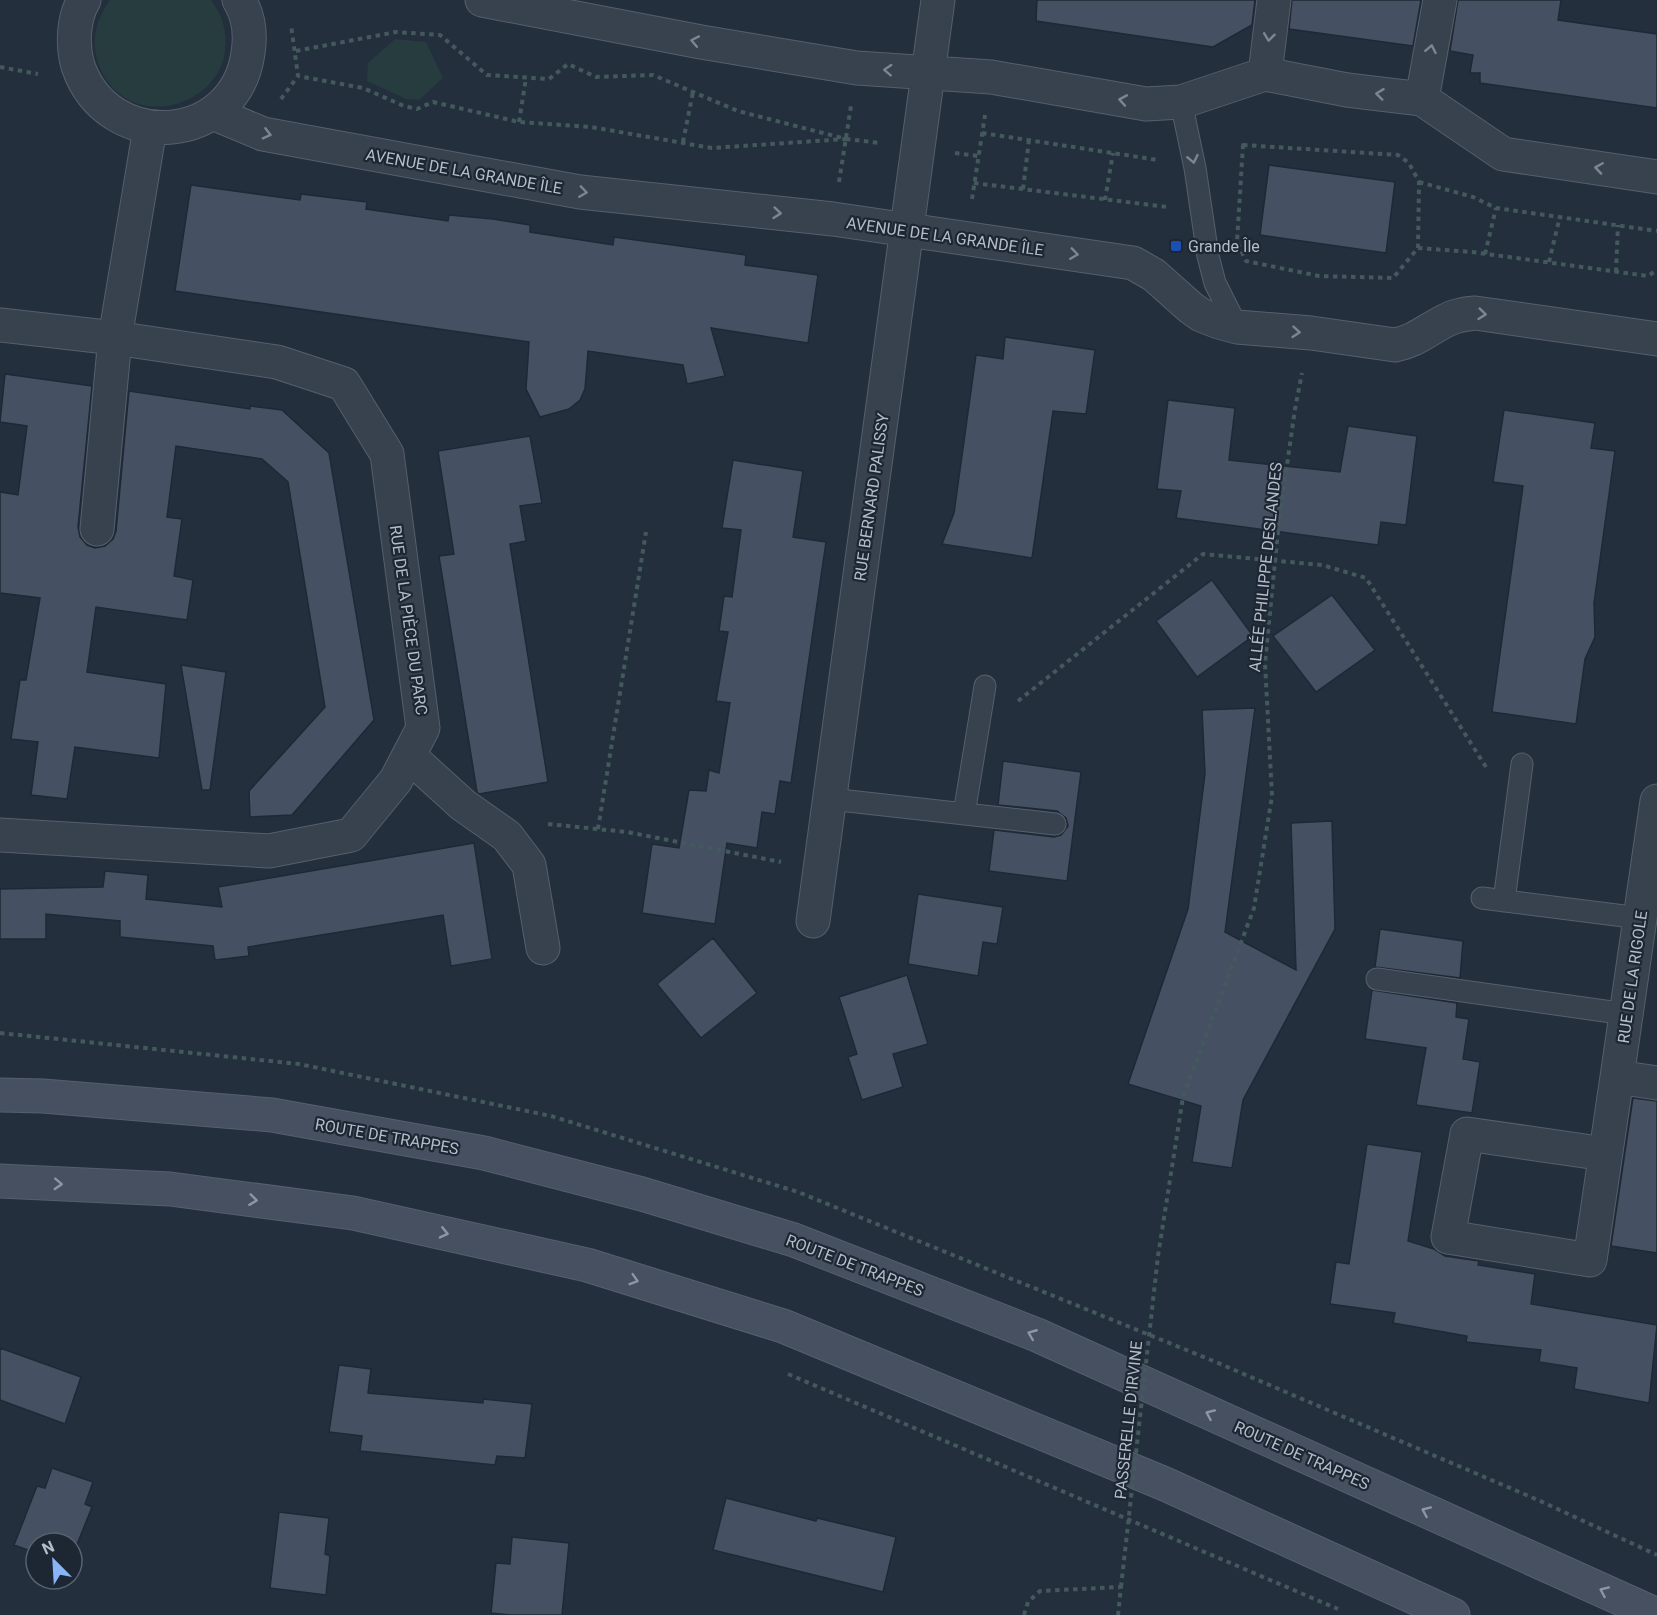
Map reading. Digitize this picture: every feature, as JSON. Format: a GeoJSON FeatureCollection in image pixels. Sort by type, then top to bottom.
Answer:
{"type":"FeatureCollection","features":[{"type":"Feature","properties":{"kind":"main road","name":"ROUTE DE TRAPPES"},"geometry":{"type":"LineString","coordinates":[[0,1095],[43,1096],[272,1115],[484,1153],[642,1194],[794,1240],[1037,1335],[1657,1615]]}},
{"type":"Feature","properties":{"kind":"main road"},"geometry":{"type":"LineString","coordinates":[[0,1181],[170,1189],[353,1213],[587,1265],[783,1326],[1166,1484],[1453,1615]]}},
{"type":"Feature","properties":{"kind":"street"},"geometry":{"type":"LineString","coordinates":[[84,0],[74,29],[75,56],[83,81],[100,104],[123,120],[150,128],[172,128],[194,123],[213,113],[234,93],[246,67],[250,38],[245,10],[239,0]]}},
{"type":"Feature","properties":{"kind":"street"},"geometry":{"type":"LineString","coordinates":[[482,0],[701,42],[857,68],[991,77],[1146,104],[1181,102],[1265,74],[1347,90],[1422,99],[1503,154],[1657,177]]}},
{"type":"Feature","properties":{"kind":"street","name":"RUE BERNARD PALISSY"},"geometry":{"type":"LineString","coordinates":[[813,921],[938,0]]}},
{"type":"Feature","properties":{"kind":"street"},"geometry":{"type":"LineString","coordinates":[[1265,74],[1274,0]]}},
{"type":"Feature","properties":{"kind":"street"},"geometry":{"type":"LineString","coordinates":[[1422,99],[1440,0]]}},
{"type":"Feature","properties":{"kind":"street","name":"AVENUE DE LA GRANDE ÎLE"},"geometry":{"type":"LineString","coordinates":[[213,113],[263,134],[580,192],[833,219],[1132,263],[1154,275],[1201,315],[1238,327],[1311,333],[1395,345],[1420,337],[1446,320],[1459,315],[1475,313],[1657,339]]}},
{"type":"Feature","properties":{"kind":"street"},"geometry":{"type":"LineString","coordinates":[[97,529],[115,338],[150,128]]}},
{"type":"Feature","properties":{"kind":"street","name":"RUE DE LA PIÈCE DU PARC"},"geometry":{"type":"LineString","coordinates":[[0,326],[115,338],[278,362],[344,384],[387,454],[423,728],[396,780],[351,835],[269,851],[0,836]]}},
{"type":"Feature","properties":{"kind":"street"},"geometry":{"type":"LineString","coordinates":[[409,756],[464,805],[507,836],[530,865],[543,948]]}},
{"type":"Feature","properties":{"kind":"street","name":"RUE DE LA RIGOLE"},"geometry":{"type":"LineString","coordinates":[[1605,1154],[1467,1134],[1448,1237],[1590,1260],[1657,801]]}},
{"type":"Feature","properties":{"kind":"street"},"geometry":{"type":"LineString","coordinates":[[1617,1077],[1657,1083]]}},
{"type":"Feature","properties":{"kind":"lane"},"geometry":{"type":"LineString","coordinates":[[1181,102],[1195,168],[1208,256],[1215,282],[1238,327]]}},
{"type":"Feature","properties":{"kind":"lane"},"geometry":{"type":"LineString","coordinates":[[964,814],[985,686]]}},
{"type":"Feature","properties":{"kind":"lane"},"geometry":{"type":"LineString","coordinates":[[1504,901],[1522,764]]}},
{"type":"Feature","properties":{"kind":"lane"},"geometry":{"type":"LineString","coordinates":[[830,799],[1055,824]]}},
{"type":"Feature","properties":{"kind":"lane"},"geometry":{"type":"LineString","coordinates":[[1482,898],[1640,918]]}},
{"type":"Feature","properties":{"kind":"lane"},"geometry":{"type":"LineString","coordinates":[[1377,979],[1626,1014]]}},
{"type":"Feature","properties":{"kind":"path"},"geometry":{"type":"LineString","coordinates":[[296,51],[396,32],[440,35],[488,75],[549,79],[568,64],[596,77],[653,75],[738,111],[846,139]]}},
{"type":"Feature","properties":{"kind":"path"},"geometry":{"type":"LineString","coordinates":[[298,76],[363,88],[404,106],[417,109],[433,102],[519,122],[591,127],[712,148],[846,139]]}},
{"type":"Feature","properties":{"kind":"path"},"geometry":{"type":"LineString","coordinates":[[519,122],[526,78]]}},
{"type":"Feature","properties":{"kind":"path"},"geometry":{"type":"LineString","coordinates":[[683,142],[693,92]]}},
{"type":"Feature","properties":{"kind":"path"},"geometry":{"type":"LineString","coordinates":[[838,191],[852,105]]}},
{"type":"Feature","properties":{"kind":"path"},"geometry":{"type":"LineString","coordinates":[[971,207],[986,105]]}},
{"type":"Feature","properties":{"kind":"path"},"geometry":{"type":"LineString","coordinates":[[982,133],[1158,160]]}},
{"type":"Feature","properties":{"kind":"path"},"geometry":{"type":"LineString","coordinates":[[1023,189],[1029,140]]}},
{"type":"Feature","properties":{"kind":"path"},"geometry":{"type":"LineString","coordinates":[[1243,145],[1398,156],[1409,163],[1419,182],[1418,248],[1393,278],[1319,276],[1246,261],[1237,242],[1243,145]]}},
{"type":"Feature","properties":{"kind":"path"},"geometry":{"type":"LineString","coordinates":[[1105,200],[1113,153]]}},
{"type":"Feature","properties":{"kind":"path"},"geometry":{"type":"LineString","coordinates":[[1419,182],[1473,197],[1496,208],[1657,231]]}},
{"type":"Feature","properties":{"kind":"path"},"geometry":{"type":"LineString","coordinates":[[974,183],[1170,208]]}},
{"type":"Feature","properties":{"kind":"path"},"geometry":{"type":"LineString","coordinates":[[1485,254],[1496,208]]}},
{"type":"Feature","properties":{"kind":"path"},"geometry":{"type":"LineString","coordinates":[[1548,262],[1560,216]]}},
{"type":"Feature","properties":{"kind":"path"},"geometry":{"type":"LineString","coordinates":[[1616,272],[1618,225]]}},
{"type":"Feature","properties":{"kind":"path"},"geometry":{"type":"LineString","coordinates":[[1418,248],[1485,254],[1647,276],[1657,270]]}},
{"type":"Feature","properties":{"kind":"path","name":"ALLÉE PHILIPPE DESLANDES"},"geometry":{"type":"LineString","coordinates":[[1158,1256],[1183,1097],[1254,908],[1272,796],[1265,663],[1275,561],[1295,409],[1311,333]]}},
{"type":"Feature","properties":{"kind":"path"},"geometry":{"type":"LineString","coordinates":[[598,829],[646,532]]}},
{"type":"Feature","properties":{"kind":"path"},"geometry":{"type":"LineString","coordinates":[[1011,706],[1203,554],[1322,565],[1366,578],[1491,775]]}},
{"type":"Feature","properties":{"kind":"path"},"geometry":{"type":"LineString","coordinates":[[482,818],[627,832],[820,869]]}},
{"type":"Feature","properties":{"kind":"path","name":"PASSERELLE D'IRVINE"},"geometry":{"type":"LineString","coordinates":[[1118,1615],[1158,1256]]}},
{"type":"Feature","properties":{"kind":"path"},"geometry":{"type":"LineString","coordinates":[[778,1370],[1340,1610]]}},
{"type":"Feature","properties":{"kind":"path"},"geometry":{"type":"LineString","coordinates":[[1024,1615],[1028,1602],[1040,1591],[1121,1587]]}},
{"type":"Feature","properties":{"kind":"green space"},"geometry":{"type":"Polygon","coordinates":[[[110,0],[211,0],[222,20],[225,49],[218,73],[202,91],[181,103],[158,107],[134,102],[114,89],[99,65],[95,48],[98,23],[110,0]]]}},
{"type":"Feature","properties":{"kind":"green space"},"geometry":{"type":"Polygon","coordinates":[[[395,39],[426,42],[443,78],[419,100],[406,99],[367,81],[368,63],[395,39]]]}},
{"type":"Feature","properties":{"kind":"building"},"geometry":{"type":"Polygon","coordinates":[[[1037,0],[1255,0],[1252,25],[1213,47],[1036,21],[1037,0]]]}},
{"type":"Feature","properties":{"kind":"building"},"geometry":{"type":"Polygon","coordinates":[[[1292,0],[1421,0],[1413,46],[1289,29],[1292,0]]]}},
{"type":"Feature","properties":{"kind":"building"},"geometry":{"type":"Polygon","coordinates":[[[1458,0],[1561,0],[1558,20],[1657,34],[1657,108],[1480,83],[1480,73],[1470,73],[1473,55],[1450,51],[1458,0]]]}},
{"type":"Feature","properties":{"kind":"building"},"geometry":{"type":"Polygon","coordinates":[[[1269,165],[1395,182],[1386,253],[1260,235],[1269,165]]]}},
{"type":"Feature","properties":{"kind":"building"},"geometry":{"type":"Polygon","coordinates":[[[191,185],[300,200],[301,194],[367,202],[366,209],[448,221],[449,215],[493,219],[530,225],[530,232],[613,245],[614,237],[746,255],[745,265],[818,275],[808,343],[711,328],[725,376],[687,384],[683,365],[588,351],[585,389],[580,400],[569,409],[540,417],[526,389],[529,342],[175,291],[191,185]]]}},
{"type":"Feature","properties":{"kind":"building"},"geometry":{"type":"Polygon","coordinates":[[[1005,337],[1095,350],[1086,414],[1053,411],[1032,558],[942,544],[954,513],[976,355],[1003,359],[1005,337]]]}},
{"type":"Feature","properties":{"kind":"building"},"geometry":{"type":"Polygon","coordinates":[[[5,374],[92,386],[78,527],[80,537],[87,545],[95,548],[105,546],[113,539],[116,531],[129,391],[250,409],[250,406],[282,410],[329,453],[374,720],[292,815],[250,817],[249,791],[325,707],[288,482],[262,459],[176,446],[167,517],[182,519],[174,576],[193,580],[187,620],[96,607],[87,672],[166,684],[159,758],[75,747],[67,799],[31,795],[38,742],[11,739],[20,680],[26,680],[40,598],[0,593],[0,492],[18,495],[27,426],[0,422],[5,374]]]}},
{"type":"Feature","properties":{"kind":"building"},"geometry":{"type":"Polygon","coordinates":[[[1168,400],[1235,408],[1229,460],[1340,472],[1348,426],[1417,436],[1406,525],[1381,522],[1378,545],[1176,518],[1181,491],[1157,489],[1168,400]]]}},
{"type":"Feature","properties":{"kind":"building"},"geometry":{"type":"Polygon","coordinates":[[[1504,410],[1595,423],[1591,448],[1615,451],[1594,603],[1595,637],[1585,659],[1576,724],[1492,712],[1523,486],[1493,482],[1504,410]]]}},
{"type":"Feature","properties":{"kind":"building"},"geometry":{"type":"Polygon","coordinates":[[[530,436],[542,503],[520,506],[526,541],[510,544],[548,782],[479,794],[439,556],[454,554],[438,451],[530,436]]]}},
{"type":"Feature","properties":{"kind":"building"},"geometry":{"type":"Polygon","coordinates":[[[733,460],[803,471],[793,537],[826,542],[791,783],[780,781],[775,814],[762,812],[757,848],[727,843],[715,924],[642,913],[652,844],[679,848],[689,790],[706,791],[709,770],[719,773],[730,703],[716,701],[728,632],[719,631],[724,596],[732,597],[741,530],[722,528],[733,460]]]}},
{"type":"Feature","properties":{"kind":"building"},"geometry":{"type":"Polygon","coordinates":[[[1212,580],[1253,636],[1197,677],[1156,621],[1212,580]]]}},
{"type":"Feature","properties":{"kind":"building"},"geometry":{"type":"Polygon","coordinates":[[[1332,595],[1375,650],[1316,692],[1273,636],[1332,595]]]}},
{"type":"Feature","properties":{"kind":"building"},"geometry":{"type":"Polygon","coordinates":[[[181,665],[226,672],[210,790],[202,790],[181,665]]]}},
{"type":"Feature","properties":{"kind":"building"},"geometry":{"type":"Polygon","coordinates":[[[1255,708],[1225,932],[1296,970],[1291,823],[1332,821],[1335,929],[1243,1100],[1232,1168],[1192,1162],[1201,1106],[1128,1084],[1188,909],[1205,774],[1202,710],[1255,708]]]}},
{"type":"Feature","properties":{"kind":"building"},"geometry":{"type":"Polygon","coordinates":[[[1003,761],[1081,772],[1067,881],[989,871],[994,830],[1054,837],[1061,835],[1068,826],[1066,818],[1057,811],[998,805],[1003,761]]]}},
{"type":"Feature","properties":{"kind":"building"},"geometry":{"type":"Polygon","coordinates":[[[474,843],[492,959],[451,966],[443,915],[248,947],[249,956],[215,960],[213,946],[120,937],[120,921],[46,914],[46,939],[0,939],[0,889],[103,887],[105,871],[148,875],[146,899],[222,907],[218,887],[474,843]]]}},
{"type":"Feature","properties":{"kind":"building"},"geometry":{"type":"Polygon","coordinates":[[[918,894],[1003,907],[997,944],[983,942],[978,976],[908,964],[918,894]]]}},
{"type":"Feature","properties":{"kind":"building"},"geometry":{"type":"Polygon","coordinates":[[[1380,929],[1463,941],[1460,978],[1375,967],[1380,929]]]}},
{"type":"Feature","properties":{"kind":"building"},"geometry":{"type":"Polygon","coordinates":[[[713,938],[757,993],[701,1038],[657,984],[713,938]]]}},
{"type":"Feature","properties":{"kind":"building"},"geometry":{"type":"Polygon","coordinates":[[[907,975],[928,1044],[893,1054],[903,1087],[862,1100],[848,1057],[857,1054],[839,997],[907,975]]]}},
{"type":"Feature","properties":{"kind":"building"},"geometry":{"type":"Polygon","coordinates":[[[1372,990],[1457,1003],[1456,1017],[1469,1019],[1463,1059],[1480,1062],[1472,1113],[1416,1105],[1426,1048],[1365,1039],[1372,990]]]}},
{"type":"Feature","properties":{"kind":"building"},"geometry":{"type":"Polygon","coordinates":[[[1633,1098],[1657,1101],[1657,1253],[1611,1246],[1633,1098]]]}},
{"type":"Feature","properties":{"kind":"building"},"geometry":{"type":"Polygon","coordinates":[[[1367,1144],[1422,1152],[1408,1241],[1434,1249],[1445,1256],[1479,1261],[1478,1265],[1535,1274],[1531,1304],[1657,1325],[1649,1403],[1574,1389],[1577,1368],[1539,1362],[1541,1350],[1466,1342],[1467,1336],[1393,1323],[1395,1313],[1330,1304],[1336,1262],[1349,1264],[1367,1144]]]}},
{"type":"Feature","properties":{"kind":"building"},"geometry":{"type":"Polygon","coordinates":[[[0,1348],[81,1377],[65,1424],[0,1400],[0,1348]]]}},
{"type":"Feature","properties":{"kind":"building"},"geometry":{"type":"Polygon","coordinates":[[[339,1365],[371,1369],[368,1393],[483,1403],[483,1399],[532,1404],[525,1458],[497,1456],[495,1465],[360,1451],[362,1436],[329,1432],[339,1365]]]}},
{"type":"Feature","properties":{"kind":"building"},"geometry":{"type":"Polygon","coordinates":[[[52,1468],[93,1482],[85,1504],[92,1507],[82,1531],[24,1531],[24,1549],[14,1545],[37,1486],[45,1488],[52,1468]]]}},
{"type":"Feature","properties":{"kind":"building"},"geometry":{"type":"Polygon","coordinates":[[[726,1498],[816,1521],[817,1518],[896,1537],[883,1592],[713,1550],[726,1498]]]}},
{"type":"Feature","properties":{"kind":"building"},"geometry":{"type":"Polygon","coordinates":[[[279,1512],[329,1518],[325,1554],[330,1556],[326,1595],[270,1588],[279,1512]]]}},
{"type":"Feature","properties":{"kind":"building"},"geometry":{"type":"Polygon","coordinates":[[[512,1537],[569,1543],[562,1615],[491,1613],[496,1563],[510,1564],[512,1537]]]}},
{"type":"Feature","properties":{"kind":"place","name":"Grande Île"},"geometry":{"type":"Point","coordinates":[1176,246]}}]}
